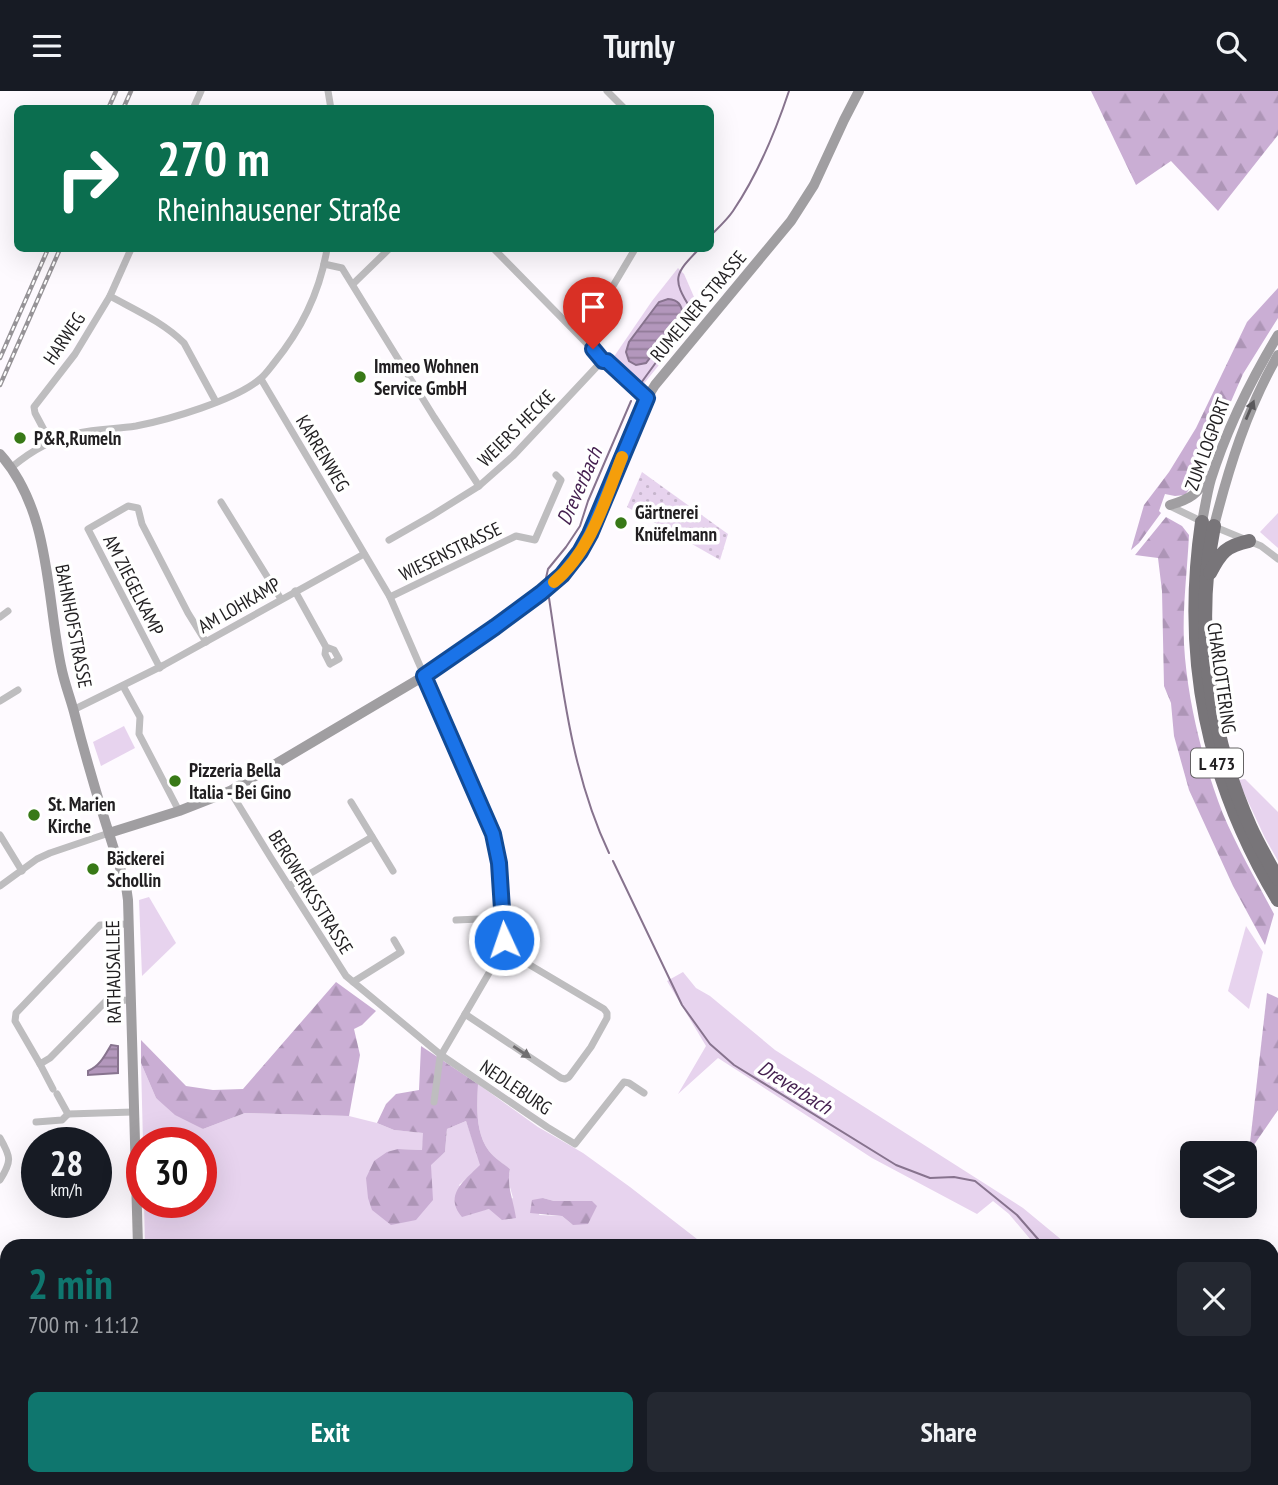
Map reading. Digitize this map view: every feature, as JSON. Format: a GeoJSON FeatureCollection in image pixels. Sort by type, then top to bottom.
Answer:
{"type":"FeatureCollection","features":[{"type":"Feature","properties":{"kind":"highway","name":"ZUM LOGPORT"},"geometry":{"type":"LineString","coordinates":[[1206,636],[1208,524]]}},
{"type":"Feature","properties":{"kind":"highway","name":"ZUM LOGPORT"},"geometry":{"type":"LineString","coordinates":[[1194,615],[1196,570],[1208,524]]}},
{"type":"Feature","properties":{"kind":"highway"},"geometry":{"type":"LineString","coordinates":[[1207,580],[1225,550],[1234,544],[1249,541]]}},
{"type":"Feature","properties":{"kind":"highway","name":"CHARLOTTERING"},"geometry":{"type":"LineString","coordinates":[[1194,615],[1199,677],[1216,761],[1242,831],[1278,900]]}},
{"type":"Feature","properties":{"kind":"highway","name":"CHARLOTTERING"},"geometry":{"type":"LineString","coordinates":[[1206,636],[1214,709],[1225,755],[1251,827],[1278,879]]}},
{"type":"Feature","properties":{"kind":"main road","name":"RUMELNER STRASSE"},"geometry":{"type":"LineString","coordinates":[[109,833],[179,811],[230,791],[424,676],[479,639],[562,575],[580,552],[600,512],[647,398],[791,221],[814,185],[859,91]]}},
{"type":"Feature","properties":{"kind":"main road","name":"ZUM LOGPORT"},"geometry":{"type":"LineString","coordinates":[[1208,524],[1211,480],[1226,437],[1254,376],[1278,335]]}},
{"type":"Feature","properties":{"kind":"main road","name":"ZUM LOGPORT"},"geometry":{"type":"LineString","coordinates":[[1208,524],[1246,420],[1278,355]]}},
{"type":"Feature","properties":{"kind":"main road","name":"BAHNHOFSTRASSE"},"geometry":{"type":"LineString","coordinates":[[0,454],[12,467],[37,524],[51,590],[61,666],[109,833]]}},
{"type":"Feature","properties":{"kind":"main road"},"geometry":{"type":"LineString","coordinates":[[1170,505],[1191,497],[1200,489],[1218,461]]}},
{"type":"Feature","properties":{"kind":"main road","name":"RATHAUSALLEE"},"geometry":{"type":"LineString","coordinates":[[109,833],[128,900],[138,1239]]}},
{"type":"Feature","properties":{"kind":"street"},"geometry":{"type":"LineString","coordinates":[[607,91],[618,105]]}},
{"type":"Feature","properties":{"kind":"street","name":"HARWEG"},"geometry":{"type":"LineString","coordinates":[[51,443],[34,407],[75,354],[110,296],[130,252]]}},
{"type":"Feature","properties":{"kind":"street"},"geometry":{"type":"LineString","coordinates":[[12,467],[51,443],[78,433],[160,420],[236,394],[261,379],[289,345],[319,285],[326,252]]}},
{"type":"Feature","properties":{"kind":"street"},"geometry":{"type":"LineString","coordinates":[[353,284],[386,252]]}},
{"type":"Feature","properties":{"kind":"street"},"geometry":{"type":"LineString","coordinates":[[497,252],[603,361],[607,361],[647,398]]}},
{"type":"Feature","properties":{"kind":"street"},"geometry":{"type":"LineString","coordinates":[[582,338],[633,252]]}},
{"type":"Feature","properties":{"kind":"street"},"geometry":{"type":"LineString","coordinates":[[324,264],[342,268],[479,486]]}},
{"type":"Feature","properties":{"kind":"street"},"geometry":{"type":"LineString","coordinates":[[110,296],[176,335],[184,343],[216,402]]}},
{"type":"Feature","properties":{"kind":"street","name":"WEIERS HECKE"},"geometry":{"type":"LineString","coordinates":[[389,540],[479,486],[513,456],[603,361]]}},
{"type":"Feature","properties":{"kind":"street","name":"KARRENWEG"},"geometry":{"type":"LineString","coordinates":[[261,379],[390,597],[493,834],[499,863],[503,949]]}},
{"type":"Feature","properties":{"kind":"street","name":"WIESENSTRASSE"},"geometry":{"type":"LineString","coordinates":[[390,597],[516,536],[535,540],[561,480],[556,475]]}},
{"type":"Feature","properties":{"kind":"street"},"geometry":{"type":"LineString","coordinates":[[221,502],[281,599]]}},
{"type":"Feature","properties":{"kind":"street"},"geometry":{"type":"LineString","coordinates":[[1170,505],[1261,546],[1278,559]]}},
{"type":"Feature","properties":{"kind":"street","name":"AM ZIEGELKAMP"},"geometry":{"type":"LineString","coordinates":[[160,668],[88,529],[128,506],[138,508],[142,524],[206,642]]}},
{"type":"Feature","properties":{"kind":"street","name":"AM LOHKAMP"},"geometry":{"type":"LineString","coordinates":[[73,710],[160,668],[364,554]]}},
{"type":"Feature","properties":{"kind":"street","name":"AM LOHKAMP"},"geometry":{"type":"LineString","coordinates":[[295,591],[326,647]]}},
{"type":"Feature","properties":{"kind":"street"},"geometry":{"type":"LineString","coordinates":[[0,617],[8,611]]}},
{"type":"Feature","properties":{"kind":"street"},"geometry":{"type":"LineString","coordinates":[[123,686],[140,717],[139,734],[179,811]]}},
{"type":"Feature","properties":{"kind":"street"},"geometry":{"type":"LineString","coordinates":[[0,701],[18,690]]}},
{"type":"Feature","properties":{"kind":"street","name":"BERGWERKSSTRASSE"},"geometry":{"type":"LineString","coordinates":[[230,791],[337,963],[354,982],[401,952],[394,940]]}},
{"type":"Feature","properties":{"kind":"street"},"geometry":{"type":"LineString","coordinates":[[351,803],[393,870]]}},
{"type":"Feature","properties":{"kind":"street"},"geometry":{"type":"LineString","coordinates":[[0,886],[37,859],[109,833]]}},
{"type":"Feature","properties":{"kind":"street"},"geometry":{"type":"LineString","coordinates":[[0,835],[22,871]]}},
{"type":"Feature","properties":{"kind":"street"},"geometry":{"type":"LineString","coordinates":[[289,886],[372,837]]}},
{"type":"Feature","properties":{"kind":"street"},"geometry":{"type":"LineString","coordinates":[[456,920],[503,918]]}},
{"type":"Feature","properties":{"kind":"street"},"geometry":{"type":"LineString","coordinates":[[68,1114],[15,1021],[16,1013],[100,925],[129,924]]}},
{"type":"Feature","properties":{"kind":"street"},"geometry":{"type":"LineString","coordinates":[[434,1102],[441,1055],[503,949],[604,1009],[607,1018],[591,1047],[565,1079],[465,1014]]}},
{"type":"Feature","properties":{"kind":"street","name":"NEDLEBURG"},"geometry":{"type":"LineString","coordinates":[[354,982],[441,1055],[575,1144],[624,1083],[629,1083],[644,1093]]}},
{"type":"Feature","properties":{"kind":"street"},"geometry":{"type":"LineString","coordinates":[[40,1064],[50,1058],[106,1001],[131,1000]]}},
{"type":"Feature","properties":{"kind":"street"},"geometry":{"type":"LineString","coordinates":[[36,1122],[62,1121],[68,1114],[133,1112]]}},
{"type":"Feature","properties":{"kind":"street"},"geometry":{"type":"LineString","coordinates":[[0,1138],[9,1153],[9,1166],[0,1180]]}},
{"type":"Feature","properties":{"kind":"green space"},"geometry":{"type":"Polygon","coordinates":[[[1091,91],[1278,91],[1278,135],[1218,211],[1171,161],[1136,185],[1091,91]]]}},
{"type":"Feature","properties":{"kind":"green space"},"geometry":{"type":"Polygon","coordinates":[[[678,268],[684,274],[701,313],[642,386],[613,358],[678,268]]]}},
{"type":"Feature","properties":{"kind":"green space"},"geometry":{"type":"Polygon","coordinates":[[[1278,288],[1278,318],[1243,374],[1198,477],[1185,495],[1165,494],[1159,511],[1161,513],[1131,550],[1144,505],[1169,472],[1196,428],[1247,322],[1278,288]]]}},
{"type":"Feature","properties":{"kind":"green space"},"geometry":{"type":"Polygon","coordinates":[[[642,472],[728,534],[720,560],[627,507],[642,472]]]}},
{"type":"Feature","properties":{"kind":"green space"},"geometry":{"type":"Polygon","coordinates":[[[1278,513],[1278,548],[1260,532],[1278,513]]]}},
{"type":"Feature","properties":{"kind":"green space"},"geometry":{"type":"Polygon","coordinates":[[[1166,517],[1182,526],[1189,535],[1184,627],[1190,698],[1204,757],[1223,814],[1274,914],[1265,945],[1233,886],[1189,790],[1174,736],[1171,703],[1164,686],[1162,591],[1158,558],[1135,555],[1166,517]]]}},
{"type":"Feature","properties":{"kind":"green space"},"geometry":{"type":"Polygon","coordinates":[[[124,726],[135,748],[101,766],[93,742],[124,726]]]}},
{"type":"Feature","properties":{"kind":"green space"},"geometry":{"type":"Polygon","coordinates":[[[1245,779],[1278,812],[1278,861],[1238,780],[1245,779]]]}},
{"type":"Feature","properties":{"kind":"green space"},"geometry":{"type":"Polygon","coordinates":[[[149,897],[176,943],[142,976],[139,900],[149,897]]]}},
{"type":"Feature","properties":{"kind":"green space"},"geometry":{"type":"Polygon","coordinates":[[[1246,926],[1263,952],[1249,1009],[1228,991],[1246,926]]]}},
{"type":"Feature","properties":{"kind":"green space"},"geometry":{"type":"Polygon","coordinates":[[[683,972],[696,988],[710,996],[775,1050],[1023,1208],[1061,1239],[1030,1239],[1009,1214],[993,1201],[977,1214],[872,1158],[718,1058],[678,1094],[706,1046],[667,981],[683,972]]]}},
{"type":"Feature","properties":{"kind":"green space"},"geometry":{"type":"Polygon","coordinates":[[[336,982],[376,1011],[354,1029],[360,1055],[349,1116],[245,1113],[208,1127],[199,1127],[175,1115],[156,1098],[141,1063],[141,1040],[186,1086],[213,1090],[243,1089],[336,982]]]}},
{"type":"Feature","properties":{"kind":"green space"},"geometry":{"type":"Polygon","coordinates":[[[1267,993],[1278,998],[1278,1110],[1257,1141],[1250,1141],[1267,993]]]}},
{"type":"Feature","properties":{"kind":"green space"},"geometry":{"type":"Polygon","coordinates":[[[421,1046],[478,1084],[481,1136],[491,1154],[510,1169],[510,1187],[516,1218],[502,1220],[489,1209],[462,1217],[457,1209],[455,1195],[458,1188],[480,1165],[466,1121],[447,1129],[445,1152],[431,1165],[433,1200],[416,1220],[391,1225],[372,1210],[366,1178],[374,1161],[387,1152],[398,1149],[422,1150],[423,1133],[394,1130],[377,1123],[386,1104],[396,1094],[419,1090],[421,1046]]]}},
{"type":"Feature","properties":{"kind":"green space"},"geometry":{"type":"Polygon","coordinates":[[[141,1063],[156,1098],[200,1127],[143,1127],[141,1063]]]}},
{"type":"Feature","properties":{"kind":"green space"},"geometry":{"type":"Polygon","coordinates":[[[478,1084],[538,1127],[583,1153],[697,1239],[145,1239],[144,1218],[217,1218],[217,1127],[208,1127],[245,1113],[349,1116],[394,1130],[424,1133],[422,1150],[398,1149],[431,1164],[445,1152],[447,1129],[466,1121],[481,1165],[459,1185],[479,1211],[513,1198],[508,1180],[510,1169],[491,1154],[481,1136],[478,1084]],[[543,1198],[539,1215],[562,1216],[573,1225],[554,1201],[543,1198]]]}},
{"type":"Feature","properties":{"kind":"green space"},"geometry":{"type":"Polygon","coordinates":[[[543,1198],[554,1201],[592,1201],[597,1206],[588,1224],[573,1225],[562,1216],[530,1213],[532,1200],[543,1198]]]}},
{"type":"Feature","properties":{"kind":"shaded area"},"geometry":{"type":"Polygon","coordinates":[[[668,299],[679,303],[683,314],[646,363],[636,365],[629,361],[626,352],[629,342],[659,302],[668,299]]]}},
{"type":"Feature","properties":{"kind":"shaded area"},"geometry":{"type":"Polygon","coordinates":[[[111,1045],[118,1046],[118,1073],[88,1075],[88,1071],[99,1063],[111,1045]]]}},
{"type":"Feature","properties":{"kind":"waterway","name":"Dreverbach"},"geometry":{"type":"LineString","coordinates":[[714,232],[731,214],[758,168],[789,91]]}},
{"type":"Feature","properties":{"kind":"waterway","name":"Dreverbach"},"geometry":{"type":"LineString","coordinates":[[641,383],[689,317],[691,309],[680,290],[678,277],[696,252]]}},
{"type":"Feature","properties":{"kind":"waterway","name":"Dreverbach"},"geometry":{"type":"LineString","coordinates":[[546,578],[548,569],[580,526],[631,401]]}},
{"type":"Feature","properties":{"kind":"waterway","name":"Dreverbach"},"geometry":{"type":"LineString","coordinates":[[549,598],[577,760],[596,823],[609,853]]}},
{"type":"Feature","properties":{"kind":"waterway","name":"Dreverbach"},"geometry":{"type":"LineString","coordinates":[[613,861],[682,1005],[710,1044],[734,1065],[896,1165],[930,1178],[954,1177],[975,1181],[1017,1215],[1038,1239]]}},
{"type":"Feature","properties":{"kind":"railway"},"geometry":{"type":"LineString","coordinates":[[110,105],[116,91]]}},
{"type":"Feature","properties":{"kind":"railway"},"geometry":{"type":"LineString","coordinates":[[125,105],[131,91]]}},
{"type":"Feature","properties":{"kind":"railway"},"geometry":{"type":"LineString","coordinates":[[0,358],[47,252]]}},
{"type":"Feature","properties":{"kind":"railway"},"geometry":{"type":"LineString","coordinates":[[0,385],[59,252]]}},
{"type":"Feature","properties":{"kind":"slow traffic"},"geometry":{"type":"LineString","coordinates":[[554,582],[580,552],[590,534],[622,457]]}},
{"type":"Feature","properties":{"kind":"place","name":"Immeo Wohnen Service GmbH"},"geometry":{"type":"Point","coordinates":[360,377]}},
{"type":"Feature","properties":{"kind":"place","name":"P&R,Rumeln"},"geometry":{"type":"Point","coordinates":[20,438]}},
{"type":"Feature","properties":{"kind":"place","name":"Gärtnerei Knüfelmann"},"geometry":{"type":"Point","coordinates":[621,523]}},
{"type":"Feature","properties":{"kind":"place","name":"Pizzeria Bella Italia - Bei Gino"},"geometry":{"type":"Point","coordinates":[175,781]}},
{"type":"Feature","properties":{"kind":"place","name":"St. Marien Kirche"},"geometry":{"type":"Point","coordinates":[34,815]}},
{"type":"Feature","properties":{"kind":"place","name":"Bäckerei Schollin"},"geometry":{"type":"Point","coordinates":[93,869]}},
{"type":"Feature","properties":{"kind":"route"},"geometry":{"type":"LineString","coordinates":[[504,940],[498,849],[424,676],[541,593],[562,575],[590,534],[647,398],[607,361],[603,361],[593,349]]}}]}
